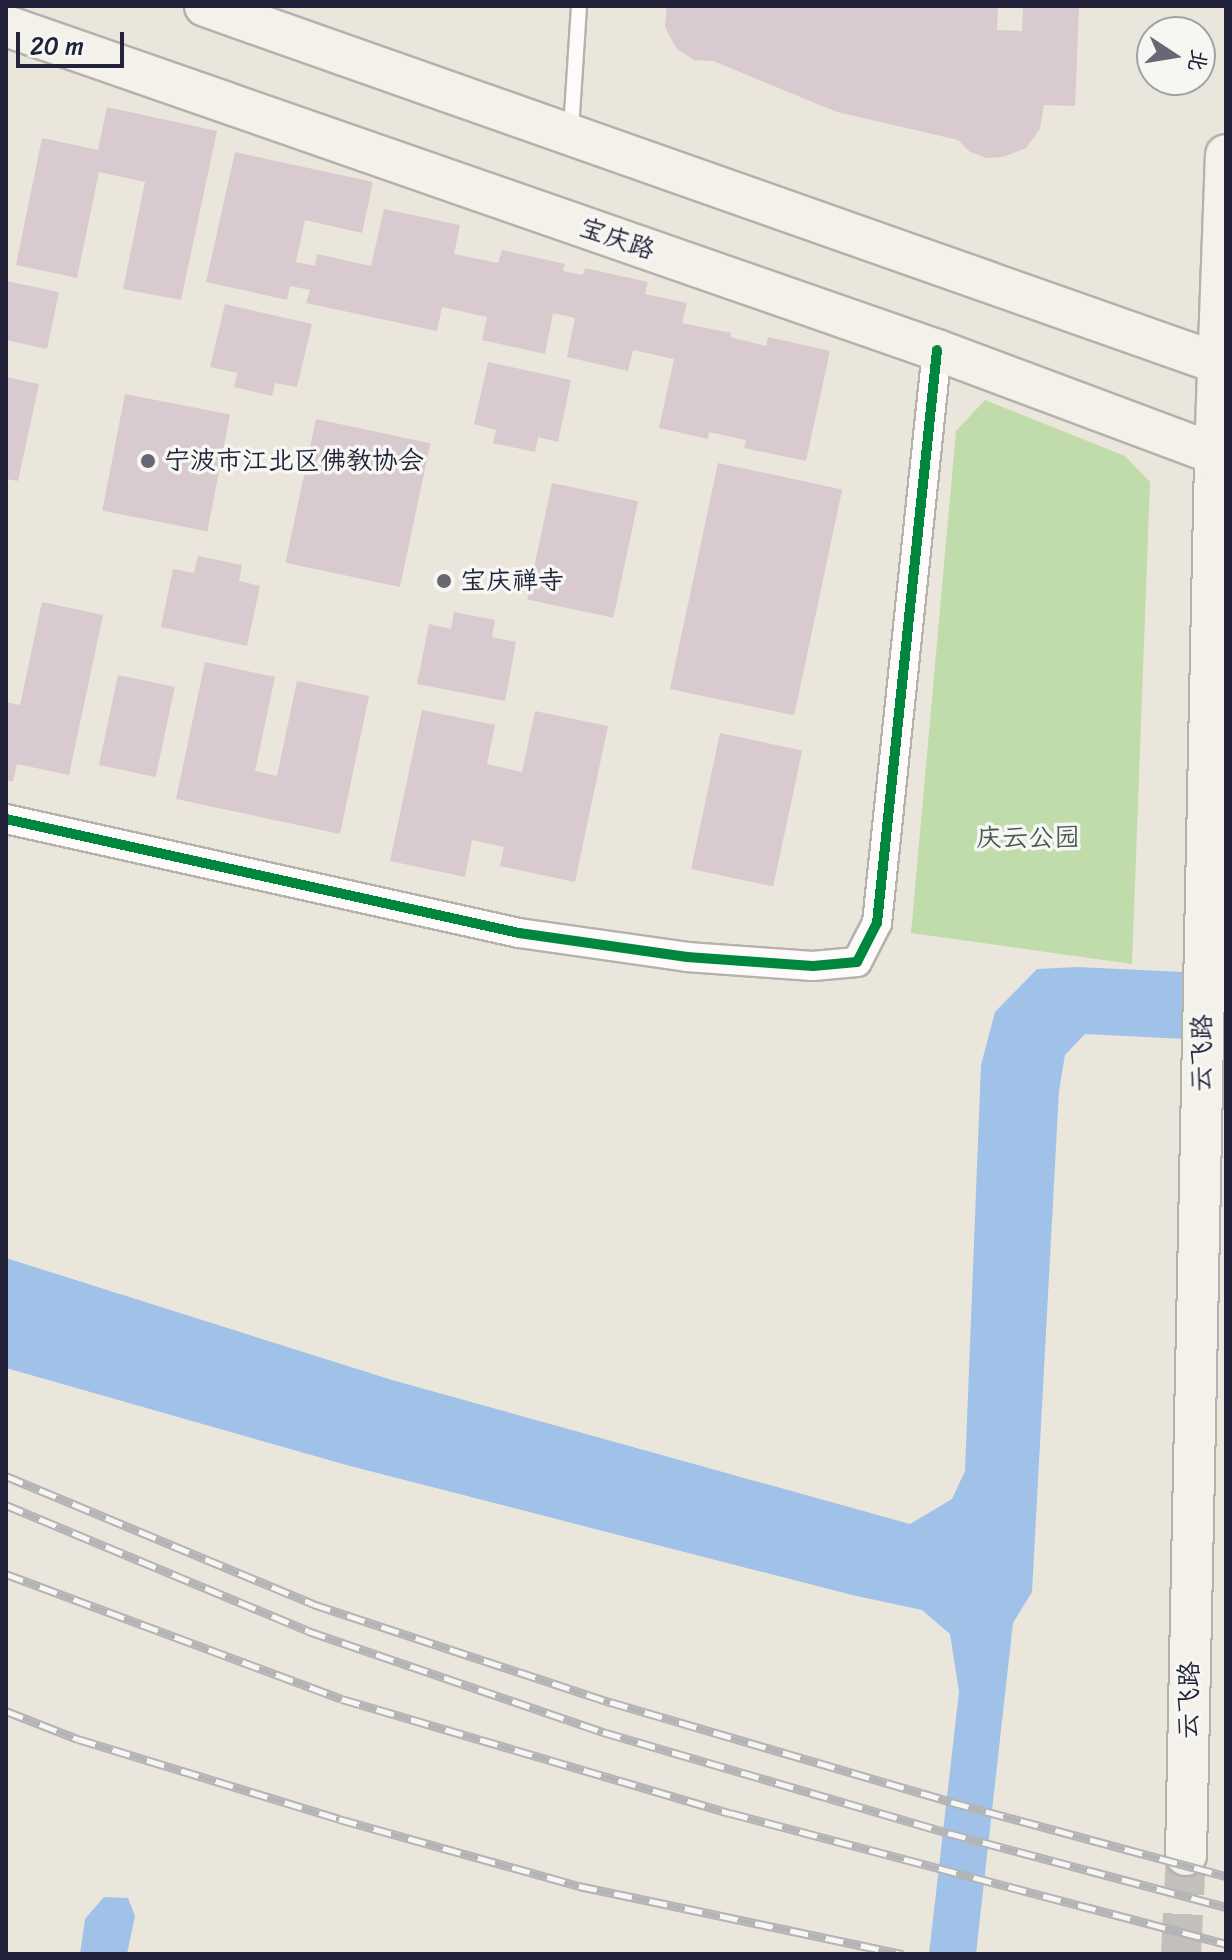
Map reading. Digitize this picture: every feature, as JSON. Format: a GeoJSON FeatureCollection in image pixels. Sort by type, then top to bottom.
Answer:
{"type":"FeatureCollection","features":[{"type":"Feature","properties":{"kind":"main road"},"geometry":{"type":"LineString","coordinates":[[205,6],[1222,364]]}},
{"type":"Feature","properties":{"kind":"main road","name":"宝庆路"},"geometry":{"type":"LineString","coordinates":[[6,26],[937,350],[1220,456]]}},
{"type":"Feature","properties":{"kind":"main road","name":"云飞路"},"geometry":{"type":"LineString","coordinates":[[1186,1855],[1205,917],[1226,155]]}},
{"type":"Feature","properties":{"kind":"street"},"geometry":{"type":"LineString","coordinates":[[6,15],[10,6]]}},
{"type":"Feature","properties":{"kind":"street"},"geometry":{"type":"LineString","coordinates":[[6,819],[519,933],[687,957],[813,966],[857,962],[877,923],[937,350]]}},
{"type":"Feature","properties":{"kind":"lane"},"geometry":{"type":"LineString","coordinates":[[571,135],[579,6]]}},
{"type":"Feature","properties":{"kind":"green space","name":"庆云公园"},"geometry":{"type":"Polygon","coordinates":[[[985,400],[1125,456],[1150,482],[1132,964],[911,933],[956,431],[985,400]]]}},
{"type":"Feature","properties":{"kind":"water"},"geometry":{"type":"Polygon","coordinates":[[[1077,967],[1226,974],[1226,1041],[1085,1034],[1065,1055],[1059,1091],[1032,1592],[1013,1623],[976,1954],[929,1954],[959,1692],[950,1634],[922,1610],[852,1595],[350,1466],[6,1368],[6,1258],[392,1380],[910,1524],[952,1499],[965,1471],[981,1065],[995,1012],[1037,969],[1077,967]]]}},
{"type":"Feature","properties":{"kind":"water"},"geometry":{"type":"Polygon","coordinates":[[[104,1897],[128,1898],[135,1916],[127,1954],[80,1954],[85,1919],[104,1897]]]}},
{"type":"Feature","properties":{"kind":"building"},"geometry":{"type":"Polygon","coordinates":[[[667,6],[998,6],[997,30],[1022,31],[1023,6],[1079,6],[1075,106],[1044,105],[1040,129],[1026,148],[1003,157],[987,158],[970,152],[958,140],[837,112],[713,61],[694,60],[677,49],[670,37],[665,26],[667,6]]]}},
{"type":"Feature","properties":{"kind":"building"},"geometry":{"type":"Polygon","coordinates":[[[107,107],[217,131],[181,300],[123,289],[145,182],[99,172],[77,278],[16,265],[42,138],[98,150],[107,107]]]}},
{"type":"Feature","properties":{"kind":"building"},"geometry":{"type":"Polygon","coordinates":[[[235,152],[373,182],[362,233],[305,220],[296,262],[315,266],[317,254],[371,266],[384,209],[460,225],[454,254],[498,263],[502,250],[565,264],[563,271],[583,275],[585,268],[648,282],[645,294],[687,303],[682,323],[731,333],[730,337],[766,346],[768,337],[830,351],[806,461],[744,448],[746,440],[709,432],[708,439],[659,428],[674,359],[633,350],[628,371],[567,357],[575,318],[553,313],[545,354],[482,340],[487,317],[442,307],[437,331],[306,303],[310,290],[290,286],[287,300],[206,282],[235,152]]]}},
{"type":"Feature","properties":{"kind":"building"},"geometry":{"type":"Polygon","coordinates":[[[6,281],[59,292],[47,349],[6,340],[6,281]]]}},
{"type":"Feature","properties":{"kind":"building"},"geometry":{"type":"Polygon","coordinates":[[[225,304],[312,324],[297,387],[275,383],[272,396],[234,387],[237,373],[210,367],[225,304]]]}},
{"type":"Feature","properties":{"kind":"building"},"geometry":{"type":"Polygon","coordinates":[[[488,362],[571,380],[558,442],[538,437],[535,452],[493,443],[496,430],[474,424],[488,362]]]}},
{"type":"Feature","properties":{"kind":"building"},"geometry":{"type":"Polygon","coordinates":[[[6,377],[39,384],[18,481],[6,479],[6,377]]]}},
{"type":"Feature","properties":{"kind":"building"},"geometry":{"type":"Polygon","coordinates":[[[125,394],[230,414],[207,531],[102,511],[125,394]]]}},
{"type":"Feature","properties":{"kind":"building"},"geometry":{"type":"Polygon","coordinates":[[[316,419],[430,443],[400,587],[285,563],[316,419]]]}},
{"type":"Feature","properties":{"kind":"building"},"geometry":{"type":"Polygon","coordinates":[[[718,463],[842,489],[794,715],[670,689],[718,463]]]}},
{"type":"Feature","properties":{"kind":"building"},"geometry":{"type":"Polygon","coordinates":[[[552,483],[638,501],[613,618],[527,599],[552,483]]]}},
{"type":"Feature","properties":{"kind":"building"},"geometry":{"type":"Polygon","coordinates":[[[198,556],[242,565],[239,581],[260,586],[247,646],[161,627],[173,569],[194,573],[198,556]]]}},
{"type":"Feature","properties":{"kind":"building"},"geometry":{"type":"Polygon","coordinates":[[[42,602],[103,615],[69,775],[17,764],[13,782],[6,780],[6,702],[20,705],[42,602]]]}},
{"type":"Feature","properties":{"kind":"building"},"geometry":{"type":"Polygon","coordinates":[[[454,612],[495,620],[492,637],[516,642],[505,701],[417,684],[429,624],[451,629],[454,612]]]}},
{"type":"Feature","properties":{"kind":"building"},"geometry":{"type":"Polygon","coordinates":[[[205,662],[275,677],[255,771],[277,776],[297,681],[369,696],[340,834],[176,799],[205,662]]]}},
{"type":"Feature","properties":{"kind":"building"},"geometry":{"type":"Polygon","coordinates":[[[118,675],[175,687],[156,777],[99,765],[118,675]]]}},
{"type":"Feature","properties":{"kind":"building"},"geometry":{"type":"Polygon","coordinates":[[[422,710],[495,725],[487,764],[522,772],[535,711],[608,726],[575,882],[500,866],[504,847],[472,840],[465,877],[390,861],[422,710]]]}},
{"type":"Feature","properties":{"kind":"building"},"geometry":{"type":"Polygon","coordinates":[[[720,733],[802,750],[773,886],[691,869],[720,733]]]}},
{"type":"Feature","properties":{"kind":"tunnel"},"geometry":{"type":"LineString","coordinates":[[1181,1954],[1186,1855]]}},
{"type":"Feature","properties":{"kind":"railway"},"geometry":{"type":"LineString","coordinates":[[6,1476],[313,1604],[610,1702],[951,1802],[1226,1876]]}},
{"type":"Feature","properties":{"kind":"railway"},"geometry":{"type":"LineString","coordinates":[[6,1505],[308,1631],[603,1732],[948,1833],[1226,1907]]}},
{"type":"Feature","properties":{"kind":"railway"},"geometry":{"type":"LineString","coordinates":[[6,1574],[342,1699],[730,1813],[1226,1944]]}},
{"type":"Feature","properties":{"kind":"railway"},"geometry":{"type":"LineString","coordinates":[[6,1711],[78,1739],[339,1819],[579,1886],[903,1954]]}},
{"type":"Feature","properties":{"kind":"cycle path"},"geometry":{"type":"LineString","coordinates":[[6,819],[519,933],[687,957],[813,966],[857,962],[877,923],[937,350]]}},
{"type":"Feature","properties":{"kind":"place","name":"宁波市江北区佛教协会"},"geometry":{"type":"Point","coordinates":[148,461]}},
{"type":"Feature","properties":{"kind":"place","name":"宝庆禅寺"},"geometry":{"type":"Point","coordinates":[444,581]}}]}
